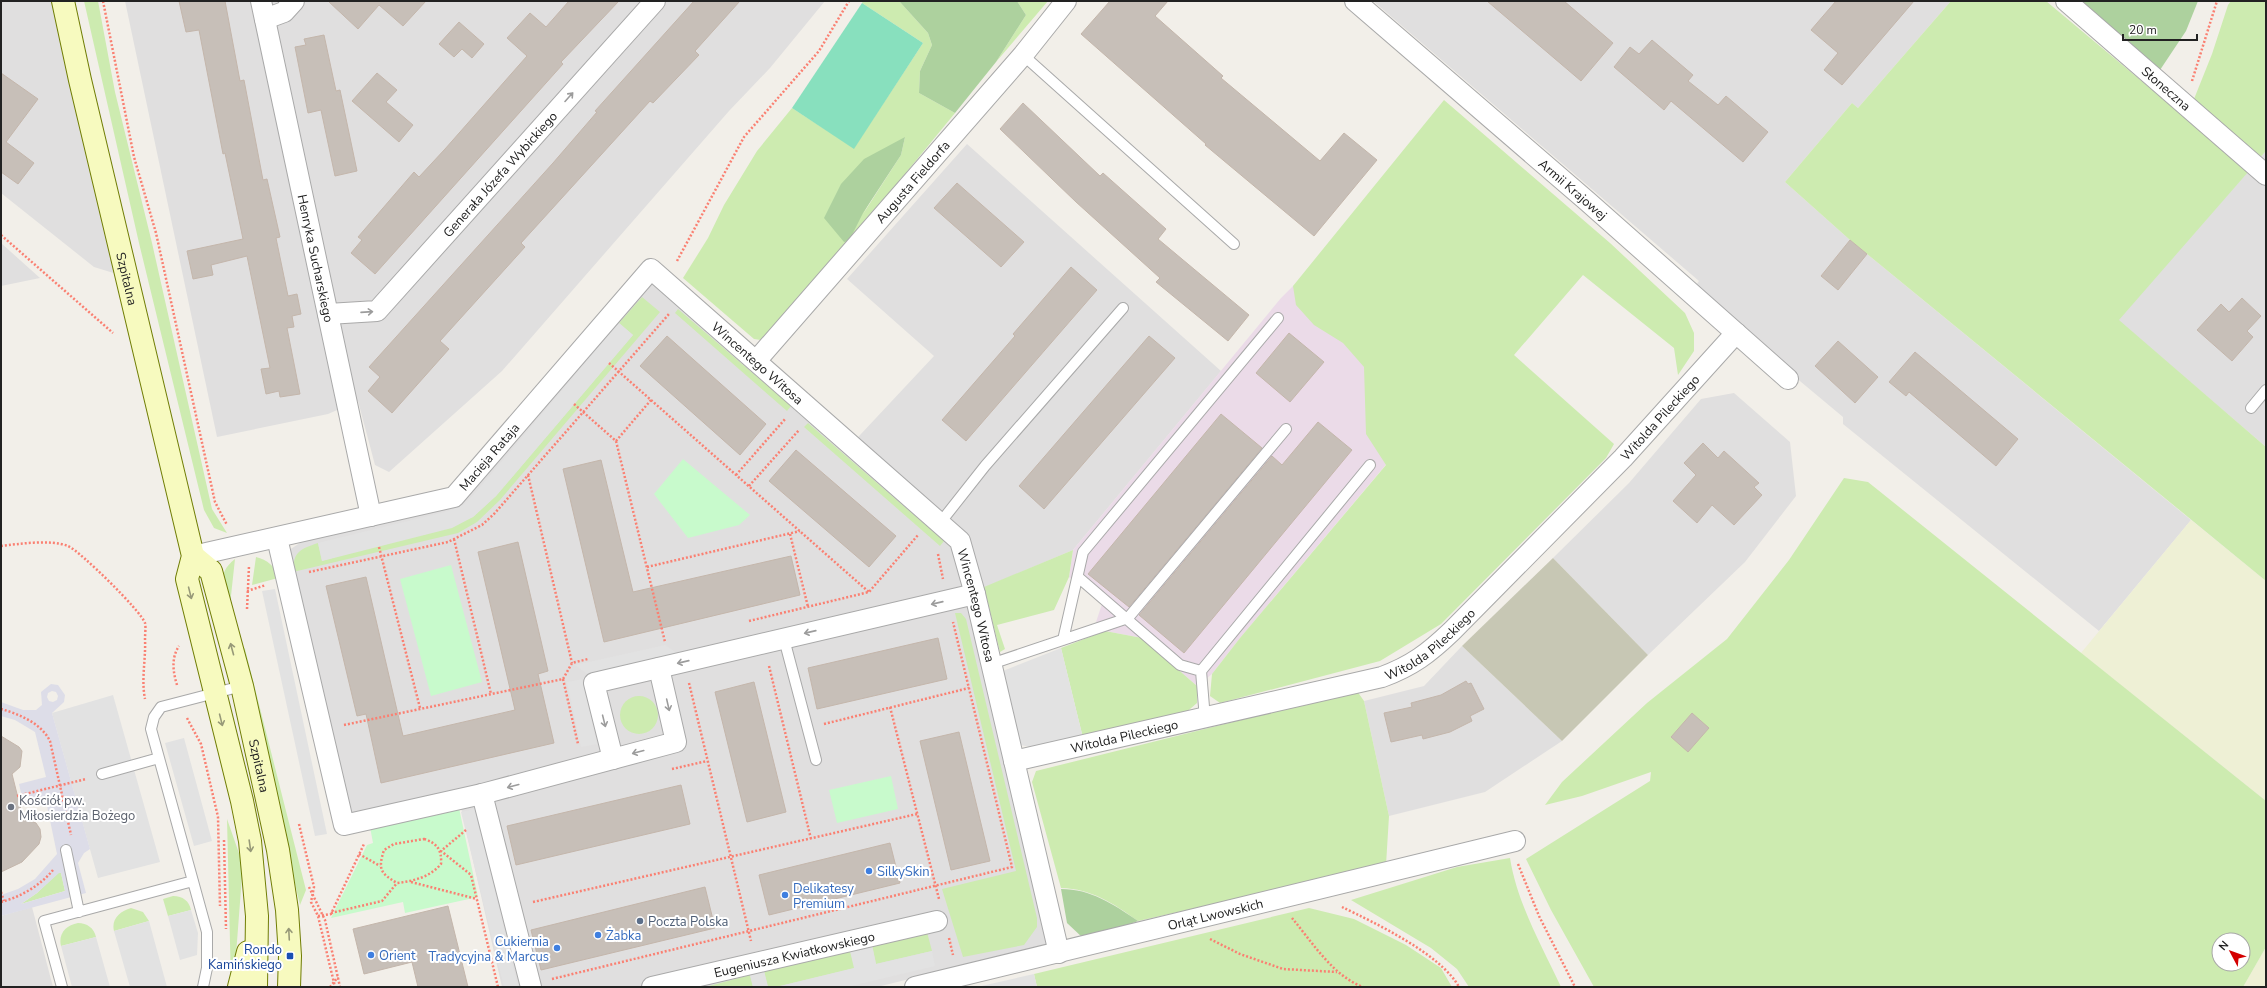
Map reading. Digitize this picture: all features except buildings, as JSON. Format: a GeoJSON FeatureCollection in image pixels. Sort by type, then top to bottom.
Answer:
{"type":"FeatureCollection","features":[{"type":"Feature","properties":{"kind":"street","name":"Szpitalna"},"geometry":{"type":"LineString","coordinates":[[64,1],[80,80],[193,556],[187,579],[242,801],[250,841],[257,916],[256,987]]}},
{"type":"Feature","properties":{"kind":"street"},"geometry":{"type":"LineString","coordinates":[[263,10],[284,12],[294,1]]}},
{"type":"Feature","properties":{"kind":"street","name":"Generała Józefa Wybickiego"},"geometry":{"type":"LineString","coordinates":[[328,314],[377,311],[655,1]]}},
{"type":"Feature","properties":{"kind":"street","name":"Augusta Fieldorfa"},"geometry":{"type":"LineString","coordinates":[[756,361],[1023,55],[1066,1]]}},
{"type":"Feature","properties":{"kind":"street","name":"Armii Krajowej"},"geometry":{"type":"LineString","coordinates":[[1355,1],[1587,201],[1788,379]]}},
{"type":"Feature","properties":{"kind":"street","name":"Słoneczna"},"geometry":{"type":"LineString","coordinates":[[2066,1],[2266,175]]}},
{"type":"Feature","properties":{"kind":"street","name":"Henryka Sucharskiego"},"geometry":{"type":"LineString","coordinates":[[263,10],[371,516]]}},
{"type":"Feature","properties":{"kind":"street","name":"Macieja Rataja"},"geometry":{"type":"LineString","coordinates":[[193,556],[454,497],[657,274]]}},
{"type":"Feature","properties":{"kind":"street","name":"Wincentego Witosa"},"geometry":{"type":"LineString","coordinates":[[657,274],[960,541],[975,594],[1059,953]]}},
{"type":"Feature","properties":{"kind":"street","name":"Witolda Pileckiego"},"geometry":{"type":"LineString","coordinates":[[1014,761],[1205,719],[1382,677],[1404,669],[1428,654],[1623,458],[1736,333]]}},
{"type":"Feature","properties":{"kind":"street"},"geometry":{"type":"LineString","coordinates":[[277,538],[344,825],[482,794],[676,742],[659,668]]}},
{"type":"Feature","properties":{"kind":"street","name":"Szpitalna"},"geometry":{"type":"LineString","coordinates":[[193,556],[211,571],[242,686],[278,850],[287,910],[290,956],[288,987]]}},
{"type":"Feature","properties":{"kind":"street"},"geometry":{"type":"LineString","coordinates":[[613,759],[594,683],[659,668],[786,647],[892,613],[975,594]]}},
{"type":"Feature","properties":{"kind":"street"},"geometry":{"type":"LineString","coordinates":[[482,794],[531,987]]}},
{"type":"Feature","properties":{"kind":"street","name":"Orląt Lwowskich"},"geometry":{"type":"LineString","coordinates":[[915,987],[1515,841]]}},
{"type":"Feature","properties":{"kind":"street"},"geometry":{"type":"LineString","coordinates":[[239,987],[257,916]]}},
{"type":"Feature","properties":{"kind":"street","name":"Eugeniusza Kwiatkowskiego"},"geometry":{"type":"LineString","coordinates":[[652,987],[937,921]]}},
{"type":"Feature","properties":{"kind":"lane"},"geometry":{"type":"LineString","coordinates":[[1023,55],[1234,244]]}},
{"type":"Feature","properties":{"kind":"lane"},"geometry":{"type":"LineString","coordinates":[[940,523],[985,466],[1123,308]]}},
{"type":"Feature","properties":{"kind":"lane"},"geometry":{"type":"LineString","coordinates":[[1063,640],[1083,552],[1278,318]]}},
{"type":"Feature","properties":{"kind":"lane"},"geometry":{"type":"LineString","coordinates":[[2251,408],[2266,390]]}},
{"type":"Feature","properties":{"kind":"lane"},"geometry":{"type":"LineString","coordinates":[[991,664],[1128,618],[1286,429]]}},
{"type":"Feature","properties":{"kind":"lane"},"geometry":{"type":"LineString","coordinates":[[1205,719],[1201,671],[1370,465]]}},
{"type":"Feature","properties":{"kind":"lane"},"geometry":{"type":"LineString","coordinates":[[1078,577],[1128,618],[1180,665],[1201,671]]}},
{"type":"Feature","properties":{"kind":"lane"},"geometry":{"type":"LineString","coordinates":[[786,647],[816,760]]}},
{"type":"Feature","properties":{"kind":"lane"},"geometry":{"type":"LineString","coordinates":[[203,987],[207,968],[207,932],[152,729],[154,717],[161,707],[242,686]]}},
{"type":"Feature","properties":{"kind":"lane"},"geometry":{"type":"LineString","coordinates":[[102,774],[160,758]]}},
{"type":"Feature","properties":{"kind":"lane"},"geometry":{"type":"LineString","coordinates":[[66,850],[79,912]]}},
{"type":"Feature","properties":{"kind":"lane"},"geometry":{"type":"LineString","coordinates":[[62,987],[44,921],[193,881]]}},
{"type":"Feature","properties":{"kind":"path"},"geometry":{"type":"LineString","coordinates":[[103,1],[134,157],[156,233],[215,502],[232,534],[235,547]]}},
{"type":"Feature","properties":{"kind":"path"},"geometry":{"type":"LineString","coordinates":[[657,274],[681,256],[744,137],[819,51],[849,1]]}},
{"type":"Feature","properties":{"kind":"path"},"geometry":{"type":"LineString","coordinates":[[2184,104],[2217,1]]}},
{"type":"Feature","properties":{"kind":"path"},"geometry":{"type":"LineString","coordinates":[[1,235],[114,333]]}},
{"type":"Feature","properties":{"kind":"path"},"geometry":{"type":"LineString","coordinates":[[609,363],[892,613]]}},
{"type":"Feature","properties":{"kind":"path"},"geometry":{"type":"LineString","coordinates":[[616,441],[651,400]]}},
{"type":"Feature","properties":{"kind":"path"},"geometry":{"type":"LineString","coordinates":[[574,404],[616,441],[665,642]]}},
{"type":"Feature","properties":{"kind":"path"},"geometry":{"type":"LineString","coordinates":[[736,475],[808,406]]}},
{"type":"Feature","properties":{"kind":"path"},"geometry":{"type":"LineString","coordinates":[[749,486],[808,406]]}},
{"type":"Feature","properties":{"kind":"path"},"geometry":{"type":"LineString","coordinates":[[528,475],[572,663]]}},
{"type":"Feature","properties":{"kind":"path"},"geometry":{"type":"LineString","coordinates":[[647,567],[800,531]]}},
{"type":"Feature","properties":{"kind":"path"},"geometry":{"type":"LineString","coordinates":[[790,534],[808,607]]}},
{"type":"Feature","properties":{"kind":"path"},"geometry":{"type":"LineString","coordinates":[[454,539],[491,694]]}},
{"type":"Feature","properties":{"kind":"path"},"geometry":{"type":"LineString","coordinates":[[1,546],[44,543],[68,546],[88,561],[129,601],[145,623],[146,663],[142,685],[152,729]]}},
{"type":"Feature","properties":{"kind":"path"},"geometry":{"type":"LineString","coordinates":[[379,547],[420,708]]}},
{"type":"Feature","properties":{"kind":"path"},"geometry":{"type":"LineString","coordinates":[[200,631],[186,637],[178,648],[174,658],[175,679],[186,715],[201,744],[218,817],[220,909]]}},
{"type":"Feature","properties":{"kind":"path"},"geometry":{"type":"LineString","coordinates":[[786,647],[768,659],[811,839]]}},
{"type":"Feature","properties":{"kind":"path"},"geometry":{"type":"LineString","coordinates":[[688,678],[748,931]]}},
{"type":"Feature","properties":{"kind":"path"},"geometry":{"type":"LineString","coordinates":[[563,679],[583,767]]}},
{"type":"Feature","properties":{"kind":"path"},"geometry":{"type":"LineString","coordinates":[[817,725],[969,688]]}},
{"type":"Feature","properties":{"kind":"path"},"geometry":{"type":"LineString","coordinates":[[890,707],[935,886]]}},
{"type":"Feature","properties":{"kind":"path"},"geometry":{"type":"LineString","coordinates":[[1,710],[13,713],[31,722],[46,734],[50,741],[71,830],[70,841],[66,850],[50,874],[35,886],[18,896],[3,902],[1,892]]}},
{"type":"Feature","properties":{"kind":"path"},"geometry":{"type":"LineString","coordinates":[[17,796],[102,774]]}},
{"type":"Feature","properties":{"kind":"path"},"geometry":{"type":"LineString","coordinates":[[529,904],[917,814]]}},
{"type":"Feature","properties":{"kind":"path"},"geometry":{"type":"LineString","coordinates":[[441,851],[466,830]]}},
{"type":"Feature","properties":{"kind":"path"},"geometry":{"type":"LineString","coordinates":[[224,839],[226,934]]}},
{"type":"Feature","properties":{"kind":"path"},"geometry":{"type":"LineString","coordinates":[[380,866],[384,850],[394,844],[410,840],[424,839],[434,842],[441,851],[471,875],[498,987]]}},
{"type":"Feature","properties":{"kind":"path"},"geometry":{"type":"LineString","coordinates":[[1515,841],[1519,870],[1574,987]]}},
{"type":"Feature","properties":{"kind":"path"},"geometry":{"type":"LineString","coordinates":[[411,882],[435,872],[442,864],[441,851]]}},
{"type":"Feature","properties":{"kind":"path"},"geometry":{"type":"LineString","coordinates":[[359,854],[380,866],[388,878],[397,883],[411,882],[477,898]]}},
{"type":"Feature","properties":{"kind":"path"},"geometry":{"type":"LineString","coordinates":[[331,914],[382,901],[397,883]]}},
{"type":"Feature","properties":{"kind":"path"},"geometry":{"type":"LineString","coordinates":[[1311,891],[1420,948],[1455,980],[1458,987]]}},
{"type":"Feature","properties":{"kind":"path"},"geometry":{"type":"LineString","coordinates":[[1276,900],[1337,972],[1352,983],[1362,987]]}},
{"type":"Feature","properties":{"kind":"path"},"geometry":{"type":"LineString","coordinates":[[1178,924],[1240,954],[1283,969],[1337,972]]}},
{"type":"Feature","properties":{"kind":"path"},"geometry":{"type":"LineString","coordinates":[[330,987],[338,977]]}},
{"type":"Feature","properties":{"kind":"shaded area"},"geometry":{"type":"Polygon","coordinates":[[[1,1],[65,1],[120,275],[94,267],[1,193],[1,1]]]}},
{"type":"Feature","properties":{"kind":"shaded area"},"geometry":{"type":"Polygon","coordinates":[[[125,1],[825,1],[770,68],[729,111],[502,371],[389,472],[375,465],[358,401],[328,414],[217,437],[125,1]]]}},
{"type":"Feature","properties":{"kind":"shaded area"},"geometry":{"type":"Polygon","coordinates":[[[1373,1],[1951,1],[1858,108],[1852,103],[1785,182],[1850,240],[2191,520],[2099,631],[1843,424],[1843,417],[1692,291],[1699,281],[1373,1]]]}},
{"type":"Feature","properties":{"kind":"shaded area"},"geometry":{"type":"Polygon","coordinates":[[[967,144],[1221,371],[1073,550],[967,595],[1047,945],[877,987],[502,987],[458,795],[346,816],[286,552],[303,541],[444,506],[652,279],[846,450],[934,356],[847,279],[967,144]]]}},
{"type":"Feature","properties":{"kind":"shaded area"},"geometry":{"type":"Polygon","coordinates":[[[2266,151],[2266,447],[2118,320],[2266,151]]]}},
{"type":"Feature","properties":{"kind":"shaded area"},"geometry":{"type":"Polygon","coordinates":[[[1,243],[40,278],[1,286],[1,243]]]}},
{"type":"Feature","properties":{"kind":"shaded area"},"geometry":{"type":"Polygon","coordinates":[[[1293,286],[1437,404],[1240,638],[1212,674],[1197,686],[1142,638],[1105,631],[1096,622],[1102,604],[1069,577],[1073,550],[1281,298],[1293,286]]]}},
{"type":"Feature","properties":{"kind":"shaded area"},"geometry":{"type":"Polygon","coordinates":[[[619,323],[633,335],[496,496],[473,517],[452,528],[322,561],[318,543],[445,512],[463,505],[475,493],[619,323]]]}},
{"type":"Feature","properties":{"kind":"shaded area"},"geometry":{"type":"Polygon","coordinates":[[[1734,393],[1790,442],[1796,496],[1745,562],[1648,655],[1553,558],[1629,483],[1701,399],[1734,393]]]}},
{"type":"Feature","properties":{"kind":"shaded area"},"geometry":{"type":"Polygon","coordinates":[[[2191,520],[2266,581],[2266,801],[2081,653],[2191,520]]]}},
{"type":"Feature","properties":{"kind":"shaded area"},"geometry":{"type":"Polygon","coordinates":[[[1553,558],[1648,655],[1562,741],[1462,646],[1553,558]]]}},
{"type":"Feature","properties":{"kind":"shaded area"},"geometry":{"type":"Polygon","coordinates":[[[275,589],[327,834],[315,836],[262,591],[275,589]]]}},
{"type":"Feature","properties":{"kind":"shaded area"},"geometry":{"type":"Polygon","coordinates":[[[665,645],[681,656],[590,676],[575,665],[665,645]]]}},
{"type":"Feature","properties":{"kind":"shaded area"},"geometry":{"type":"Polygon","coordinates":[[[1462,646],[1562,741],[1485,792],[1389,816],[1364,701],[1424,686],[1462,646]]]}},
{"type":"Feature","properties":{"kind":"shaded area"},"geometry":{"type":"Polygon","coordinates":[[[1061,648],[1083,738],[1038,749],[1021,745],[1003,671],[1061,648]]]}},
{"type":"Feature","properties":{"kind":"shaded area"},"geometry":{"type":"Polygon","coordinates":[[[582,679],[597,744],[581,747],[567,682],[582,679]]]}},
{"type":"Feature","properties":{"kind":"shaded area"},"geometry":{"type":"Polygon","coordinates":[[[51,684],[58,685],[65,695],[64,702],[52,713],[90,849],[84,853],[78,863],[86,893],[1,916],[1,895],[18,889],[35,879],[57,854],[46,801],[27,806],[26,801],[23,802],[19,784],[46,777],[35,732],[15,720],[1,716],[1,702],[23,710],[36,710],[42,705],[41,692],[51,684]],[[52,691],[48,693],[47,697],[49,701],[53,702],[57,700],[58,696],[56,692],[52,691]],[[59,873],[37,893],[21,904],[65,891],[61,873],[59,873]]]}},
{"type":"Feature","properties":{"kind":"shaded area"},"geometry":{"type":"Polygon","coordinates":[[[113,695],[160,862],[98,878],[52,713],[113,695]]]}},
{"type":"Feature","properties":{"kind":"shaded area"},"geometry":{"type":"Polygon","coordinates":[[[184,738],[212,841],[194,846],[165,743],[184,738]]]}},
{"type":"Feature","properties":{"kind":"shaded area"},"geometry":{"type":"Polygon","coordinates":[[[475,809],[518,987],[504,987],[461,812],[475,809]]]}},
{"type":"Feature","properties":{"kind":"shaded area"},"geometry":{"type":"Polygon","coordinates":[[[32,907],[53,987],[1,987],[1,916],[32,907]]]}},
{"type":"Feature","properties":{"kind":"shaded area"},"geometry":{"type":"Polygon","coordinates":[[[191,910],[198,933],[197,955],[180,960],[168,916],[191,910]]]}},
{"type":"Feature","properties":{"kind":"shaded area"},"geometry":{"type":"Polygon","coordinates":[[[149,921],[167,987],[130,987],[114,931],[149,921]]]}},
{"type":"Feature","properties":{"kind":"shaded area"},"geometry":{"type":"Polygon","coordinates":[[[96,937],[110,987],[72,987],[61,946],[96,937]]]}},
{"type":"Feature","properties":{"kind":"shaded area"},"geometry":{"type":"Polygon","coordinates":[[[872,945],[876,964],[932,951],[935,966],[847,987],[776,987],[854,968],[850,951],[872,945]]]}},
{"type":"Feature","properties":{"kind":"shaded area"},"geometry":{"type":"Polygon","coordinates":[[[2266,947],[2266,987],[2243,987],[2266,947]]]}},
{"type":"Feature","properties":{"kind":"shaded area"},"geometry":{"type":"Polygon","coordinates":[[[764,971],[768,987],[753,987],[750,975],[764,971]]]}},
{"type":"Feature","properties":{"kind":"shaded area"},"geometry":{"type":"Polygon","coordinates":[[[1034,974],[1037,987],[977,987],[1034,974]]]}},
{"type":"Feature","properties":{"kind":"green space"},"geometry":{"type":"Polygon","coordinates":[[[84,1],[98,1],[115,92],[152,243],[212,509],[227,533],[214,528],[204,510],[139,243],[84,1]]]}},
{"type":"Feature","properties":{"kind":"green space"},"geometry":{"type":"Polygon","coordinates":[[[863,1],[899,1],[928,33],[932,45],[920,71],[919,93],[955,113],[768,341],[754,339],[683,278],[708,238],[724,205],[757,151],[792,108],[854,148],[923,43],[862,3],[863,1]],[[905,137],[863,214],[901,155],[905,137]]]}},
{"type":"Feature","properties":{"kind":"green space"},"geometry":{"type":"Polygon","coordinates":[[[899,1],[1017,1],[1026,15],[996,62],[955,113],[919,93],[920,71],[932,45],[928,33],[899,1]]]}},
{"type":"Feature","properties":{"kind":"green space"},"geometry":{"type":"Polygon","coordinates":[[[1017,1],[1048,1],[996,62],[1026,15],[1017,1]]]}},
{"type":"Feature","properties":{"kind":"green space"},"geometry":{"type":"Polygon","coordinates":[[[1951,1],[2046,1],[2249,171],[2119,320],[2266,447],[2266,581],[1850,240],[1785,182],[1852,103],[1858,108],[1951,1]]]}},
{"type":"Feature","properties":{"kind":"green space"},"geometry":{"type":"Polygon","coordinates":[[[2078,1],[2198,1],[2186,31],[2160,70],[2078,1]]]}},
{"type":"Feature","properties":{"kind":"green space"},"geometry":{"type":"Polygon","coordinates":[[[2231,1],[2266,1],[2266,151],[2258,160],[2192,104],[2212,54],[2228,5],[2231,1]]]}},
{"type":"Feature","properties":{"kind":"green space"},"geometry":{"type":"Polygon","coordinates":[[[862,3],[923,43],[854,149],[792,108],[862,3]]]}},
{"type":"Feature","properties":{"kind":"green space"},"geometry":{"type":"Polygon","coordinates":[[[1444,100],[1610,243],[1685,313],[1694,333],[1694,351],[1678,375],[1674,348],[1583,275],[1514,355],[1614,444],[1606,458],[1441,624],[1380,661],[1220,703],[1210,696],[1212,674],[1240,638],[1386,465],[1366,434],[1364,367],[1343,343],[1314,325],[1296,305],[1293,286],[1444,100]]]}},
{"type":"Feature","properties":{"kind":"green space"},"geometry":{"type":"Polygon","coordinates":[[[905,137],[901,155],[863,213],[849,241],[844,242],[824,218],[841,184],[864,159],[905,137]]]}},
{"type":"Feature","properties":{"kind":"green space"},"geometry":{"type":"Polygon","coordinates":[[[642,297],[660,312],[500,500],[477,522],[458,533],[293,572],[294,560],[299,552],[306,547],[318,543],[322,561],[473,517],[496,496],[633,335],[619,323],[642,297]]]}},
{"type":"Feature","properties":{"kind":"green space"},"geometry":{"type":"Polygon","coordinates":[[[678,309],[791,406],[787,411],[675,313],[678,309]]]}},
{"type":"Feature","properties":{"kind":"green space"},"geometry":{"type":"Polygon","coordinates":[[[808,423],[944,541],[940,546],[804,427],[808,423]]]}},
{"type":"Feature","properties":{"kind":"green space"},"geometry":{"type":"Polygon","coordinates":[[[683,459],[750,515],[739,525],[688,538],[654,494],[683,459]]]}},
{"type":"Feature","properties":{"kind":"green space"},"geometry":{"type":"Polygon","coordinates":[[[1844,478],[1868,482],[2266,801],[2266,947],[2243,987],[1594,987],[1551,910],[1526,859],[1650,781],[1651,772],[1582,796],[1545,805],[1562,782],[1647,703],[1727,639],[1789,560],[1844,478]]]}},
{"type":"Feature","properties":{"kind":"green space"},"geometry":{"type":"Polygon","coordinates":[[[1073,550],[1069,577],[1054,610],[997,625],[1005,649],[1000,652],[984,587],[1073,550]]]}},
{"type":"Feature","properties":{"kind":"green space"},"geometry":{"type":"Polygon","coordinates":[[[256,557],[270,564],[275,570],[278,578],[252,585],[256,557]]]}},
{"type":"Feature","properties":{"kind":"green space"},"geometry":{"type":"Polygon","coordinates":[[[235,559],[229,614],[222,585],[224,571],[235,559]]]}},
{"type":"Feature","properties":{"kind":"green space"},"geometry":{"type":"Polygon","coordinates":[[[451,565],[482,682],[431,696],[400,579],[451,565]]]}},
{"type":"Feature","properties":{"kind":"green space"},"geometry":{"type":"Polygon","coordinates":[[[955,613],[961,613],[966,619],[1037,918],[1037,927],[1024,945],[963,957],[942,889],[1016,871],[955,613]]]}},
{"type":"Feature","properties":{"kind":"green space"},"geometry":{"type":"Polygon","coordinates":[[[1105,631],[1142,638],[1197,686],[1197,703],[1183,715],[1083,738],[1061,648],[1105,631]]]}},
{"type":"Feature","properties":{"kind":"green space"},"geometry":{"type":"Polygon","coordinates":[[[237,640],[245,649],[306,890],[300,905],[237,640]]]}},
{"type":"Feature","properties":{"kind":"green space"},"geometry":{"type":"Polygon","coordinates":[[[1357,691],[1364,701],[1389,816],[1386,865],[1138,921],[1120,908],[1102,898],[1083,891],[1061,888],[1032,782],[1036,771],[1357,691]]]}},
{"type":"Feature","properties":{"kind":"green space"},"geometry":{"type":"Polygon","coordinates":[[[639,696],[649,699],[655,705],[658,715],[655,725],[649,731],[639,734],[629,731],[623,725],[620,715],[623,705],[629,699],[639,696]]]}},
{"type":"Feature","properties":{"kind":"green space"},"geometry":{"type":"Polygon","coordinates":[[[891,776],[898,809],[837,823],[829,790],[891,776]]]}},
{"type":"Feature","properties":{"kind":"green space"},"geometry":{"type":"Polygon","coordinates":[[[459,808],[478,897],[405,913],[403,902],[331,918],[367,845],[373,843],[370,827],[459,808]]]}},
{"type":"Feature","properties":{"kind":"green space"},"geometry":{"type":"Polygon","coordinates":[[[227,819],[241,859],[242,876],[235,968],[231,984],[227,819]]]}},
{"type":"Feature","properties":{"kind":"green space"},"geometry":{"type":"Polygon","coordinates":[[[1510,858],[1513,875],[1524,908],[1561,987],[1469,987],[1457,969],[1431,948],[1351,900],[1457,867],[1510,858]]]}},
{"type":"Feature","properties":{"kind":"green space"},"geometry":{"type":"Polygon","coordinates":[[[59,872],[61,873],[65,891],[21,904],[37,893],[59,872]]]}},
{"type":"Feature","properties":{"kind":"green space"},"geometry":{"type":"Polygon","coordinates":[[[1061,889],[1092,895],[1111,903],[1138,921],[1104,934],[1083,938],[1067,923],[1061,889]]]}},
{"type":"Feature","properties":{"kind":"green space"},"geometry":{"type":"Polygon","coordinates":[[[173,896],[180,897],[185,900],[189,904],[191,910],[168,916],[163,899],[173,896]]]}},
{"type":"Feature","properties":{"kind":"green space"},"geometry":{"type":"Polygon","coordinates":[[[131,908],[143,912],[149,921],[114,931],[113,927],[117,916],[123,911],[131,908]]]}},
{"type":"Feature","properties":{"kind":"green space"},"geometry":{"type":"Polygon","coordinates":[[[1309,908],[1354,919],[1406,945],[1441,968],[1452,987],[1037,987],[1034,974],[1309,908]]]}},
{"type":"Feature","properties":{"kind":"green space"},"geometry":{"type":"Polygon","coordinates":[[[78,923],[90,927],[94,931],[96,937],[61,946],[60,942],[64,931],[70,926],[78,923]]]}},
{"type":"Feature","properties":{"kind":"green space"},"geometry":{"type":"Polygon","coordinates":[[[927,932],[932,951],[876,964],[872,945],[927,932]]]}},
{"type":"Feature","properties":{"kind":"green space"},"geometry":{"type":"Polygon","coordinates":[[[850,951],[855,968],[776,987],[768,987],[764,971],[850,951]]]}},
{"type":"Feature","properties":{"kind":"green space"},"geometry":{"type":"Polygon","coordinates":[[[750,975],[753,987],[709,986],[750,975]]]}},
{"type":"Feature","properties":{"kind":"place","name":"Kościół pw. Miłosierdzia Bożego"},"geometry":{"type":"Point","coordinates":[11,807]}},
{"type":"Feature","properties":{"kind":"place","name":"SilkySkin"},"geometry":{"type":"Point","coordinates":[869,871]}},
{"type":"Feature","properties":{"kind":"place","name":"Delikatesy Premium"},"geometry":{"type":"Point","coordinates":[785,895]}},
{"type":"Feature","properties":{"kind":"place","name":"Poczta Polska"},"geometry":{"type":"Point","coordinates":[640,921]}},
{"type":"Feature","properties":{"kind":"place","name":"Żabka"},"geometry":{"type":"Point","coordinates":[598,935]}},
{"type":"Feature","properties":{"kind":"place","name":"Cukiernia Tradycyjna & Marcus"},"geometry":{"type":"Point","coordinates":[557,948]}},
{"type":"Feature","properties":{"kind":"place","name":"Orient"},"geometry":{"type":"Point","coordinates":[371,955]}},
{"type":"Feature","properties":{"kind":"place","name":"Rondo Kamińskiego"},"geometry":{"type":"Point","coordinates":[290,956]}}]}
